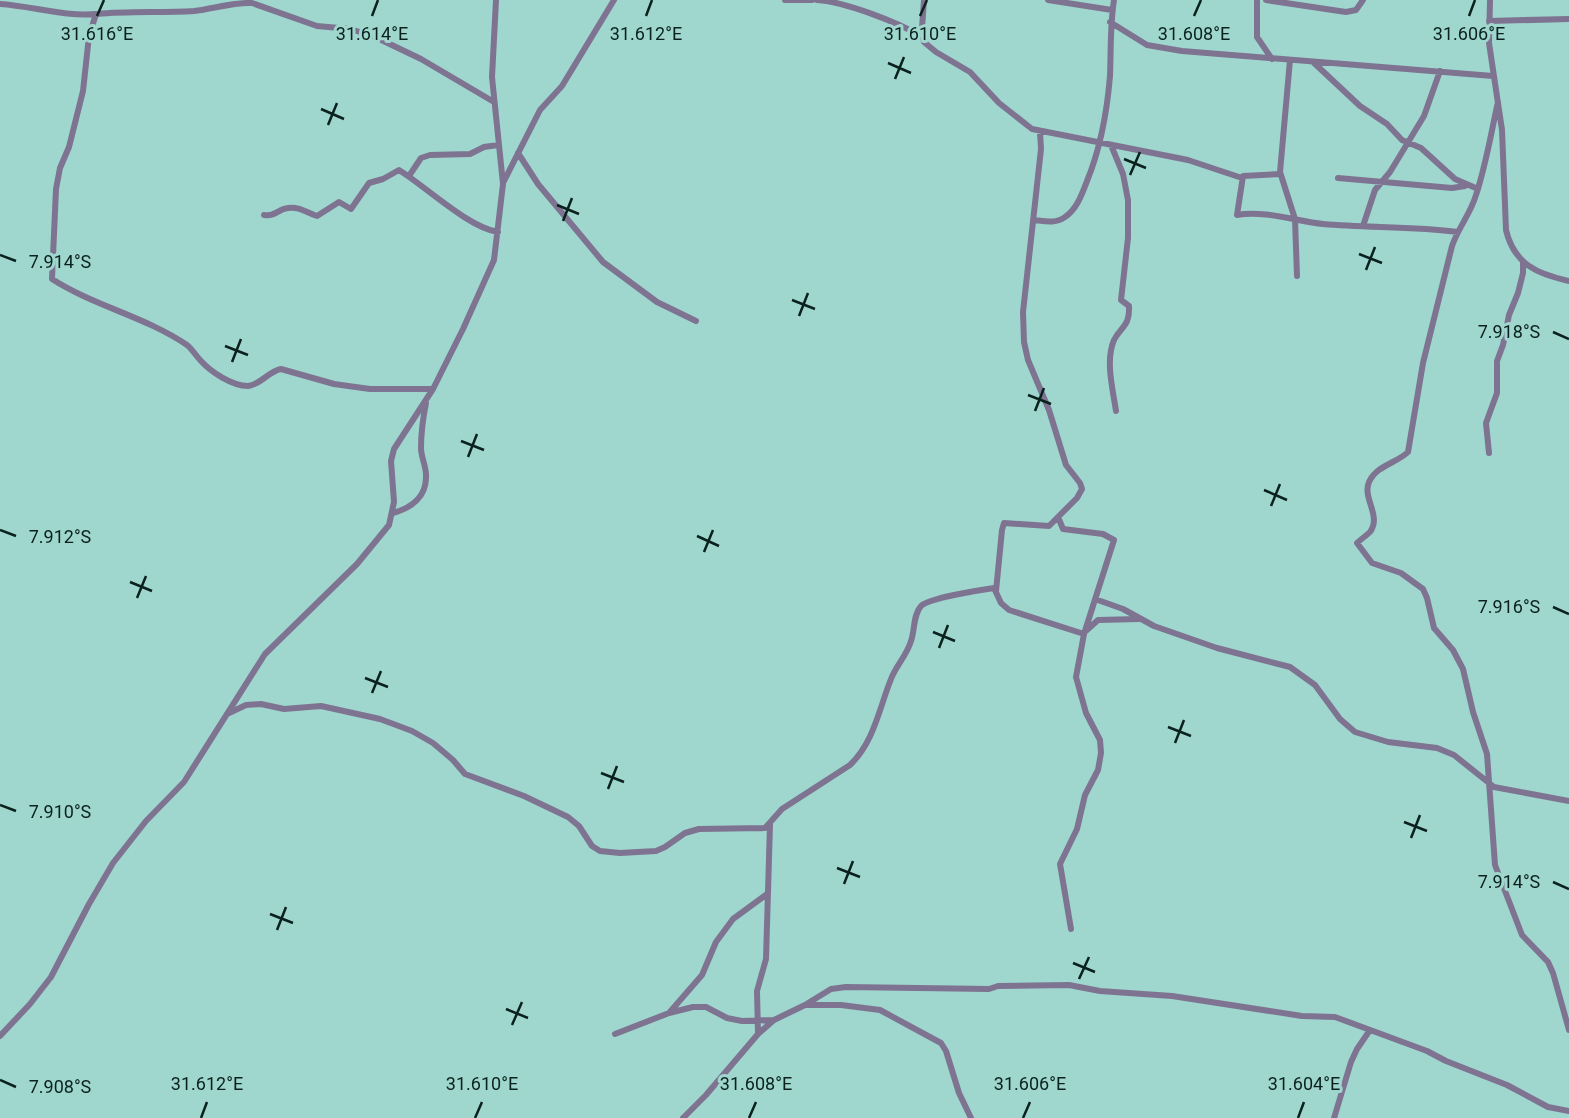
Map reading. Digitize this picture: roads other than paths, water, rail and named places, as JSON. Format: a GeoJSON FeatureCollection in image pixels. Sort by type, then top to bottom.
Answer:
{"type":"FeatureCollection","features":[{"type":"Feature","properties":{"kind":"street"},"geometry":{"type":"LineString","coordinates":[[0,1036],[51,977],[113,863],[146,821],[184,782],[265,654],[372,548],[389,525],[393,513],[391,461],[394,449],[433,389],[494,260],[503,184],[492,77],[496,0]]}},
{"type":"Feature","properties":{"kind":"street"},"geometry":{"type":"LineString","coordinates":[[503,184],[540,110],[562,86],[614,0]]}},
{"type":"Feature","properties":{"kind":"street"},"geometry":{"type":"LineString","coordinates":[[785,0],[812,0]]}},
{"type":"Feature","properties":{"kind":"street"},"geometry":{"type":"LineString","coordinates":[[817,0],[885,19],[923,37]]}},
{"type":"Feature","properties":{"kind":"street"},"geometry":{"type":"LineString","coordinates":[[924,0],[923,37],[928,46],[970,72],[999,103],[1027,126],[1040,132],[1188,160],[1242,178],[1247,175],[1280,174]]}},
{"type":"Feature","properties":{"kind":"street"},"geometry":{"type":"LineString","coordinates":[[1048,0],[1112,10]]}},
{"type":"Feature","properties":{"kind":"street"},"geometry":{"type":"LineString","coordinates":[[1033,220],[1053,222],[1072,211],[1082,193],[1101,143],[1110,75],[1110,22],[1114,0]]}},
{"type":"Feature","properties":{"kind":"street"},"geometry":{"type":"LineString","coordinates":[[1257,0],[1257,37],[1272,59]]}},
{"type":"Feature","properties":{"kind":"street"},"geometry":{"type":"LineString","coordinates":[[1266,0],[1346,12],[1356,10],[1363,0]]}},
{"type":"Feature","properties":{"kind":"street"},"geometry":{"type":"LineString","coordinates":[[1490,0],[1489,43],[1505,160],[1506,230],[1509,245],[1523,262],[1539,271],[1569,281]]}},
{"type":"Feature","properties":{"kind":"street"},"geometry":{"type":"LineString","coordinates":[[0,4],[60,13],[96,14],[194,10],[252,3],[306,23],[350,29],[373,36],[421,59],[494,102]]}},
{"type":"Feature","properties":{"kind":"street"},"geometry":{"type":"LineString","coordinates":[[96,14],[86,58],[83,91],[56,189],[52,279],[90,300],[173,336],[190,348],[215,374],[237,384],[254,384],[281,369],[334,384],[370,389],[433,389]]}},
{"type":"Feature","properties":{"kind":"street"},"geometry":{"type":"LineString","coordinates":[[1489,21],[1569,19]]}},
{"type":"Feature","properties":{"kind":"street"},"geometry":{"type":"LineString","coordinates":[[1110,22],[1141,42],[1156,47],[1493,76]]}},
{"type":"Feature","properties":{"kind":"street"},"geometry":{"type":"LineString","coordinates":[[1290,60],[1280,174],[1295,219],[1297,276]]}},
{"type":"Feature","properties":{"kind":"street"},"geometry":{"type":"LineString","coordinates":[[1313,62],[1360,106],[1387,124],[1402,140],[1433,158],[1455,179],[1478,189]]}},
{"type":"Feature","properties":{"kind":"street"},"geometry":{"type":"LineString","coordinates":[[1363,226],[1372,198],[1429,108],[1434,83],[1440,71]]}},
{"type":"Feature","properties":{"kind":"street"},"geometry":{"type":"LineString","coordinates":[[1498,102],[1478,189],[1471,210],[1458,232],[1423,363],[1408,452],[1388,463],[1371,479],[1368,490],[1373,524],[1368,534],[1357,543],[1372,563],[1409,578],[1423,590],[1434,628],[1453,650],[1463,669],[1487,754],[1495,865],[1522,935],[1548,962],[1553,973],[1569,1030]]}},
{"type":"Feature","properties":{"kind":"street"},"geometry":{"type":"LineString","coordinates":[[1040,132],[1041,149],[1024,303],[1024,342],[1066,465],[1082,486],[1077,498],[1047,526],[1004,523],[996,591],[1001,603],[1009,610],[1080,634],[1098,620],[1139,618]]}},
{"type":"Feature","properties":{"kind":"street"},"geometry":{"type":"LineString","coordinates":[[410,176],[421,158],[430,155],[470,154],[484,147],[498,145]]}},
{"type":"Feature","properties":{"kind":"street"},"geometry":{"type":"LineString","coordinates":[[1111,145],[1123,174],[1128,200],[1128,238],[1121,300],[1129,306],[1129,315],[1125,327],[1113,342],[1110,362],[1116,411]]}},
{"type":"Feature","properties":{"kind":"street"},"geometry":{"type":"LineString","coordinates":[[518,153],[538,184],[603,262],[657,302],[695,321]]}},
{"type":"Feature","properties":{"kind":"street"},"geometry":{"type":"LineString","coordinates":[[500,159],[514,162]]}},
{"type":"Feature","properties":{"kind":"street"},"geometry":{"type":"LineString","coordinates":[[264,215],[272,216],[289,208],[304,209],[317,216],[338,202],[351,209],[369,183],[399,170],[481,226],[498,232]]}},
{"type":"Feature","properties":{"kind":"street"},"geometry":{"type":"LineString","coordinates":[[1242,178],[1237,215],[1324,224],[1458,232]]}},
{"type":"Feature","properties":{"kind":"street"},"geometry":{"type":"LineString","coordinates":[[1338,178],[1451,188],[1467,186]]}},
{"type":"Feature","properties":{"kind":"street"},"geometry":{"type":"LineString","coordinates":[[1489,453],[1486,422],[1497,393],[1496,361],[1518,293],[1523,262]]}},
{"type":"Feature","properties":{"kind":"street"},"geometry":{"type":"LineString","coordinates":[[393,513],[409,508],[419,498],[426,481],[421,450],[426,401]]}},
{"type":"Feature","properties":{"kind":"street"},"geometry":{"type":"LineString","coordinates":[[1058,517],[1063,529],[1103,534],[1114,540],[1085,632],[1076,677],[1086,713],[1100,740],[1101,753],[1098,770],[1084,795],[1077,829],[1060,864],[1070,929]]}},
{"type":"Feature","properties":{"kind":"street"},"geometry":{"type":"LineString","coordinates":[[228,714],[246,705],[261,704],[284,709],[321,706],[380,719],[412,731],[433,743],[465,774],[524,796],[568,817],[579,826],[592,846],[600,851],[656,851],[685,833],[699,829],[757,829],[770,824],[782,809],[850,765],[869,742],[891,678],[908,649],[916,615],[923,604],[934,599],[988,589],[994,588],[996,591]]}},
{"type":"Feature","properties":{"kind":"street"},"geometry":{"type":"LineString","coordinates":[[1095,599],[1217,649],[1290,667],[1315,685],[1340,719],[1355,732],[1388,742],[1437,748],[1454,755],[1489,785],[1569,801]]}},
{"type":"Feature","properties":{"kind":"street"},"geometry":{"type":"LineString","coordinates":[[758,1034],[757,991],[766,960],[770,824]]}},
{"type":"Feature","properties":{"kind":"street"},"geometry":{"type":"LineString","coordinates":[[669,1013],[702,975],[716,942],[733,919],[767,894]]}},
{"type":"Feature","properties":{"kind":"street"},"geometry":{"type":"LineString","coordinates":[[683,1118],[758,1034],[774,1020],[831,989],[989,989],[998,986],[1069,985],[1100,991],[1172,996],[1302,1016],[1335,1017],[1427,1051],[1507,1085],[1548,1107],[1569,1111]]}},
{"type":"Feature","properties":{"kind":"street"},"geometry":{"type":"LineString","coordinates":[[805,1005],[841,1005],[887,1012],[941,1043],[971,1118]]}},
{"type":"Feature","properties":{"kind":"street"},"geometry":{"type":"LineString","coordinates":[[614,1034],[669,1013],[706,1007],[727,1018],[742,1021],[774,1020]]}},
{"type":"Feature","properties":{"kind":"street"},"geometry":{"type":"LineString","coordinates":[[1334,1118],[1357,1049],[1370,1030]]}}]}
